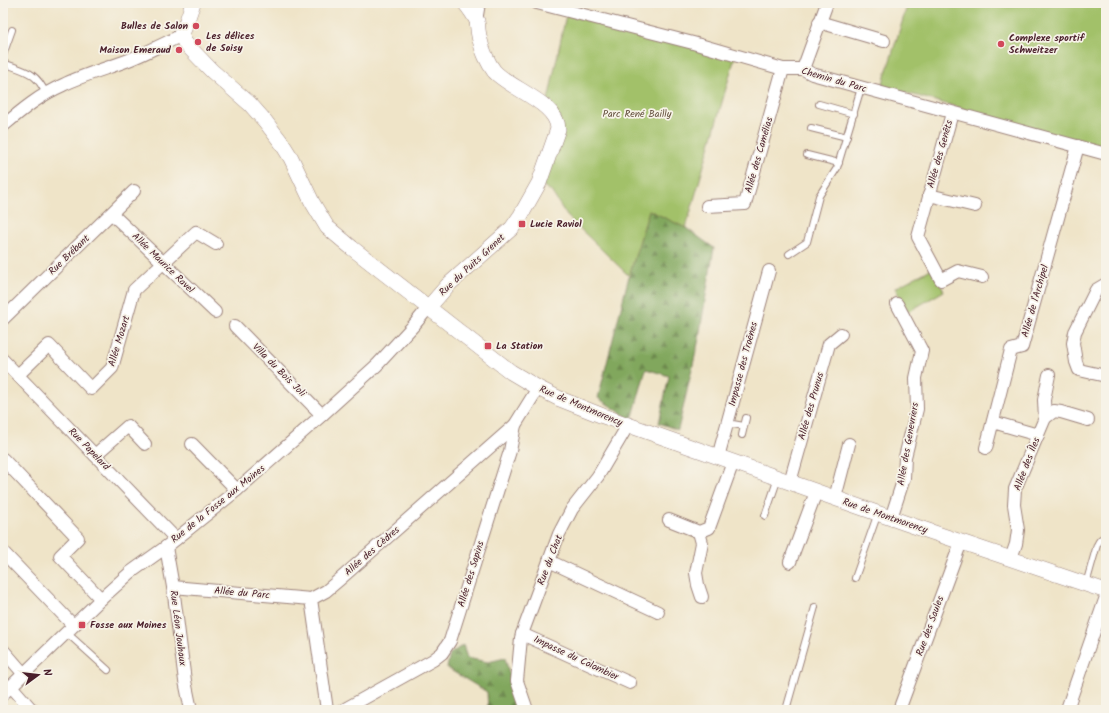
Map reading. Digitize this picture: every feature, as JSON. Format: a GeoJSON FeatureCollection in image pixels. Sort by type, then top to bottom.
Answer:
{"type":"FeatureCollection","features":[{"type":"Feature","properties":{"kind":"street"},"geometry":{"type":"LineString","coordinates":[[3,126],[21,110],[62,85],[131,59],[176,38],[184,29],[193,3]]}},
{"type":"Feature","properties":{"kind":"street"},"geometry":{"type":"LineString","coordinates":[[465,3],[476,21]]}},
{"type":"Feature","properties":{"kind":"street","name":"Rue du Puits Grenet"},"geometry":{"type":"LineString","coordinates":[[428,308],[448,285],[512,228],[534,193],[556,138],[558,129],[556,119],[544,106],[494,71],[480,41],[476,21],[479,3]]}},
{"type":"Feature","properties":{"kind":"street","name":"Chemin du Parc"},"geometry":{"type":"LineString","coordinates":[[537,3],[693,43],[783,69],[803,69],[812,74],[861,88],[1106,154]]}},
{"type":"Feature","properties":{"kind":"street"},"geometry":{"type":"LineString","coordinates":[[803,69],[827,3]]}},
{"type":"Feature","properties":{"kind":"street"},"geometry":{"type":"LineString","coordinates":[[819,22],[884,41]]}},
{"type":"Feature","properties":{"kind":"street","name":"Rue de Montmorency"},"geometry":{"type":"LineString","coordinates":[[181,34],[184,43],[212,71],[250,104],[281,142],[291,158],[317,212],[327,227],[511,372],[560,399],[628,425],[885,516],[1106,591]]}},
{"type":"Feature","properties":{"kind":"street","name":"Allée des Camélias"},"geometry":{"type":"LineString","coordinates":[[707,206],[745,204],[783,69]]}},
{"type":"Feature","properties":{"kind":"street","name":"Allée des Genêts"},"geometry":{"type":"LineString","coordinates":[[952,113],[918,237],[941,280],[958,271],[982,277]]}},
{"type":"Feature","properties":{"kind":"street","name":"Allée de l'Archipel"},"geometry":{"type":"LineString","coordinates":[[986,448],[1011,350],[1022,347],[1078,146]]}},
{"type":"Feature","properties":{"kind":"street","name":"Rue Brébant"},"geometry":{"type":"LineString","coordinates":[[3,319],[134,191]]}},
{"type":"Feature","properties":{"kind":"street","name":"Allée des Genêts"},"geometry":{"type":"LineString","coordinates":[[929,195],[975,206]]}},
{"type":"Feature","properties":{"kind":"street","name":"Allée Maurice Ravel"},"geometry":{"type":"LineString","coordinates":[[112,214],[215,312]]}},
{"type":"Feature","properties":{"kind":"street","name":"Allée Mozart"},"geometry":{"type":"LineString","coordinates":[[18,375],[49,345],[91,389],[112,368],[134,290],[196,232],[216,244]]}},
{"type":"Feature","properties":{"kind":"street","name":"Impasse des Troënes"},"geometry":{"type":"LineString","coordinates":[[718,457],[769,271]]}},
{"type":"Feature","properties":{"kind":"street"},"geometry":{"type":"LineString","coordinates":[[1106,284],[1096,290],[1075,332],[1073,343],[1076,362],[1080,370],[1106,376]]}},
{"type":"Feature","properties":{"kind":"street","name":"Allée des Genevriers"},"geometry":{"type":"LineString","coordinates":[[885,516],[904,478],[905,457],[917,408],[916,378],[922,351],[897,304]]}},
{"type":"Feature","properties":{"kind":"street","name":"Rue de la Fosse aux Moines"},"geometry":{"type":"LineString","coordinates":[[7,690],[69,628],[131,572],[166,547],[237,490],[322,415],[377,365],[428,308]]}},
{"type":"Feature","properties":{"kind":"street","name":"Villa du Bois Joli"},"geometry":{"type":"LineString","coordinates":[[235,326],[322,415]]}},
{"type":"Feature","properties":{"kind":"street","name":"Allée des Prunus"},"geometry":{"type":"LineString","coordinates":[[784,480],[829,344],[841,334]]}},
{"type":"Feature","properties":{"kind":"street","name":"Rue Papelard"},"geometry":{"type":"LineString","coordinates":[[3,360],[176,539]]}},
{"type":"Feature","properties":{"kind":"street","name":"Allée des Îles"},"geometry":{"type":"LineString","coordinates":[[1011,558],[1016,544],[1018,530],[1014,505],[1015,489],[1045,418],[1044,400],[1049,375]]}},
{"type":"Feature","properties":{"kind":"street","name":"Allée des Sapins"},"geometry":{"type":"LineString","coordinates":[[343,710],[433,660],[442,653],[450,641],[510,451],[515,425],[538,388]]}},
{"type":"Feature","properties":{"kind":"street"},"geometry":{"type":"LineString","coordinates":[[1045,418],[1054,411],[1088,420]]}},
{"type":"Feature","properties":{"kind":"street"},"geometry":{"type":"LineString","coordinates":[[993,422],[1038,435]]}},
{"type":"Feature","properties":{"kind":"street","name":"Allée des Cèdres"},"geometry":{"type":"LineString","coordinates":[[311,599],[326,591],[339,580],[515,425]]}},
{"type":"Feature","properties":{"kind":"street","name":"Rue du Chat"},"geometry":{"type":"LineString","coordinates":[[527,710],[517,680],[520,638],[559,534],[572,509],[598,476],[628,425]]}},
{"type":"Feature","properties":{"kind":"street"},"geometry":{"type":"LineString","coordinates":[[95,455],[128,426],[145,444]]}},
{"type":"Feature","properties":{"kind":"street"},"geometry":{"type":"LineString","coordinates":[[192,444],[237,490]]}},
{"type":"Feature","properties":{"kind":"street"},"geometry":{"type":"LineString","coordinates":[[834,498],[849,444]]}},
{"type":"Feature","properties":{"kind":"street"},"geometry":{"type":"LineString","coordinates":[[3,458],[78,538],[60,556],[101,599]]}},
{"type":"Feature","properties":{"kind":"street"},"geometry":{"type":"LineString","coordinates":[[670,520],[699,532],[709,528],[733,462]]}},
{"type":"Feature","properties":{"kind":"street"},"geometry":{"type":"LineString","coordinates":[[790,562],[816,492]]}},
{"type":"Feature","properties":{"kind":"street"},"geometry":{"type":"LineString","coordinates":[[699,532],[702,543],[696,573],[702,597]]}},
{"type":"Feature","properties":{"kind":"street","name":"Rue des Saules"},"geometry":{"type":"LineString","coordinates":[[899,710],[962,542]]}},
{"type":"Feature","properties":{"kind":"street","name":"Rue Léon Jouhaux"},"geometry":{"type":"LineString","coordinates":[[166,547],[173,587],[185,681],[191,710]]}},
{"type":"Feature","properties":{"kind":"street"},"geometry":{"type":"LineString","coordinates":[[3,552],[69,628]]}},
{"type":"Feature","properties":{"kind":"street"},"geometry":{"type":"LineString","coordinates":[[549,561],[658,612]]}},
{"type":"Feature","properties":{"kind":"street","name":"Allée du Parc"},"geometry":{"type":"LineString","coordinates":[[173,587],[311,599]]}},
{"type":"Feature","properties":{"kind":"street"},"geometry":{"type":"LineString","coordinates":[[1067,709],[1106,598]]}},
{"type":"Feature","properties":{"kind":"street"},"geometry":{"type":"LineString","coordinates":[[311,599],[327,710]]}},
{"type":"Feature","properties":{"kind":"street","name":"Impasse du Colombier"},"geometry":{"type":"LineString","coordinates":[[522,634],[630,683]]}},
{"type":"Feature","properties":{"kind":"street"},"geometry":{"type":"LineString","coordinates":[[3,650],[23,673]]}},
{"type":"Feature","properties":{"kind":"street"},"geometry":{"type":"LineString","coordinates":[[7,690],[32,710]]}},
{"type":"Feature","properties":{"kind":"lane"},"geometry":{"type":"LineString","coordinates":[[3,55],[12,30]]}},
{"type":"Feature","properties":{"kind":"lane"},"geometry":{"type":"LineString","coordinates":[[3,63],[31,73],[42,85],[46,94]]}},
{"type":"Feature","properties":{"kind":"lane"},"geometry":{"type":"LineString","coordinates":[[789,254],[807,242],[819,196],[839,163],[861,88]]}},
{"type":"Feature","properties":{"kind":"lane"},"geometry":{"type":"LineString","coordinates":[[819,104],[854,114]]}},
{"type":"Feature","properties":{"kind":"lane"},"geometry":{"type":"LineString","coordinates":[[812,128],[847,137]]}},
{"type":"Feature","properties":{"kind":"lane"},"geometry":{"type":"LineString","coordinates":[[807,155],[839,163]]}},
{"type":"Feature","properties":{"kind":"lane"},"geometry":{"type":"LineString","coordinates":[[742,435],[746,418]]}},
{"type":"Feature","properties":{"kind":"lane"},"geometry":{"type":"LineString","coordinates":[[727,423],[744,426]]}},
{"type":"Feature","properties":{"kind":"lane"},"geometry":{"type":"LineString","coordinates":[[765,516],[784,480]]}},
{"type":"Feature","properties":{"kind":"lane"},"geometry":{"type":"LineString","coordinates":[[855,578],[885,516]]}},
{"type":"Feature","properties":{"kind":"lane"},"geometry":{"type":"LineString","coordinates":[[1086,584],[1099,540],[1106,538]]}},
{"type":"Feature","properties":{"kind":"lane"},"geometry":{"type":"LineString","coordinates":[[786,710],[815,607]]}},
{"type":"Feature","properties":{"kind":"lane"},"geometry":{"type":"LineString","coordinates":[[69,628],[108,670]]}},
{"type":"Feature","properties":{"kind":"green space","name":"Complexe sportif Schweitzer"},"geometry":{"type":"Polygon","coordinates":[[[908,3],[1106,3],[1106,149],[882,86],[908,3]]]}},
{"type":"Feature","properties":{"kind":"green space","name":"Parc René Bailly"},"geometry":{"type":"Polygon","coordinates":[[[566,15],[735,57],[686,228],[649,210],[629,276],[567,216],[551,191],[539,183],[557,137],[547,105],[566,15]]]}},
{"type":"Feature","properties":{"kind":"green space"},"geometry":{"type":"Polygon","coordinates":[[[649,210],[686,228],[714,248],[698,343],[678,430],[659,423],[669,376],[646,369],[632,420],[598,398],[629,276],[649,210]]]}},
{"type":"Feature","properties":{"kind":"green space"},"geometry":{"type":"Polygon","coordinates":[[[931,269],[944,291],[908,312],[895,288],[931,269]]]}},
{"type":"Feature","properties":{"kind":"green space"},"geometry":{"type":"Polygon","coordinates":[[[463,645],[467,658],[488,662],[505,658],[519,710],[488,710],[487,692],[447,668],[450,654],[463,645]]]}},
{"type":"Feature","properties":{"kind":"place","name":"Bulles de Salon"},"geometry":{"type":"Point","coordinates":[196,26]}},
{"type":"Feature","properties":{"kind":"place","name":"Les délices de Soisy"},"geometry":{"type":"Point","coordinates":[198,42]}},
{"type":"Feature","properties":{"kind":"place","name":"Complexe sportif Schweitzer"},"geometry":{"type":"Point","coordinates":[1001,44]}},
{"type":"Feature","properties":{"kind":"place","name":"Maison Emeraud"},"geometry":{"type":"Point","coordinates":[179,50]}},
{"type":"Feature","properties":{"kind":"place","name":"Lucie Raviol"},"geometry":{"type":"Point","coordinates":[522,224]}},
{"type":"Feature","properties":{"kind":"place","name":"La Station"},"geometry":{"type":"Point","coordinates":[488,346]}},
{"type":"Feature","properties":{"kind":"place","name":"Fosse aux Moines"},"geometry":{"type":"Point","coordinates":[82,625]}}]}
